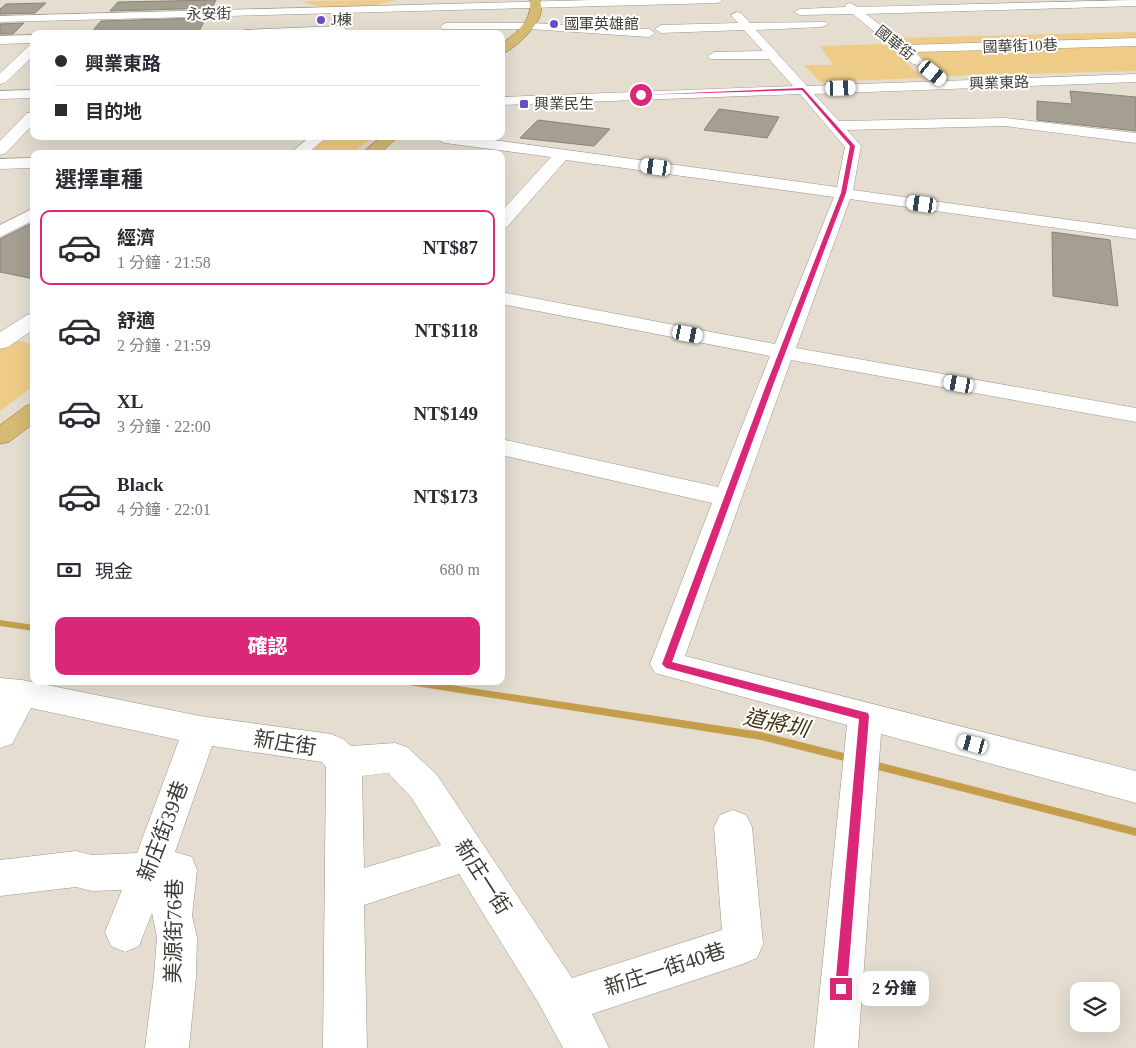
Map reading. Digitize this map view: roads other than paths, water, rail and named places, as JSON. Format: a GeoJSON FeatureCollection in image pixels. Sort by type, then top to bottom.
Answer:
{"type":"FeatureCollection","features":[{"type":"Feature","properties":{"kind":"main road"},"geometry":{"type":"LineString","coordinates":[[505,47],[530,26],[536,3]]}},
{"type":"Feature","properties":{"kind":"main road"},"geometry":{"type":"LineString","coordinates":[[374,150],[387,140]]}},
{"type":"Feature","properties":{"kind":"main road"},"geometry":{"type":"LineString","coordinates":[[0,437],[30,414]]}},
{"type":"Feature","properties":{"kind":"street"},"geometry":{"type":"LineString","coordinates":[[236,18],[246,0]]}},
{"type":"Feature","properties":{"kind":"street","name":"永安街"},"geometry":{"type":"LineString","coordinates":[[0,19],[66,17],[236,18],[536,3],[718,0]]}},
{"type":"Feature","properties":{"kind":"street","name":"國華街"},"geometry":{"type":"LineString","coordinates":[[843,0],[875,23],[903,49],[948,85]]}},
{"type":"Feature","properties":{"kind":"street"},"geometry":{"type":"LineString","coordinates":[[661,29],[875,23],[1058,15],[1136,3]]}},
{"type":"Feature","properties":{"kind":"street"},"geometry":{"type":"LineString","coordinates":[[66,17],[62,15],[72,5]]}},
{"type":"Feature","properties":{"kind":"street"},"geometry":{"type":"LineString","coordinates":[[55,28],[66,17],[82,13],[89,7]]}},
{"type":"Feature","properties":{"kind":"street"},"geometry":{"type":"LineString","coordinates":[[473,30],[486,7]]}},
{"type":"Feature","properties":{"kind":"street"},"geometry":{"type":"LineString","coordinates":[[800,12],[1112,8],[1127,16]]}},
{"type":"Feature","properties":{"kind":"street"},"geometry":{"type":"LineString","coordinates":[[737,15],[749,26],[853,146],[844,193],[782,352],[666,664],[1136,787]]}},
{"type":"Feature","properties":{"kind":"street"},"geometry":{"type":"LineString","coordinates":[[875,23],[898,28]]}},
{"type":"Feature","properties":{"kind":"street"},"geometry":{"type":"LineString","coordinates":[[438,27],[473,30],[530,26],[648,33]]}},
{"type":"Feature","properties":{"kind":"street"},"geometry":{"type":"LineString","coordinates":[[340,30],[350,29]]}},
{"type":"Feature","properties":{"kind":"street"},"geometry":{"type":"LineString","coordinates":[[0,40],[30,39]]}},
{"type":"Feature","properties":{"kind":"street","name":"國華街10巷"},"geometry":{"type":"LineString","coordinates":[[903,49],[1136,42]]}},
{"type":"Feature","properties":{"kind":"street"},"geometry":{"type":"LineString","coordinates":[[0,80],[30,52]]}},
{"type":"Feature","properties":{"kind":"street"},"geometry":{"type":"LineString","coordinates":[[714,56],[773,55]]}},
{"type":"Feature","properties":{"kind":"street"},"geometry":{"type":"LineString","coordinates":[[0,66],[30,65]]}},
{"type":"Feature","properties":{"kind":"street","name":"興業東路"},"geometry":{"type":"LineString","coordinates":[[505,101],[1136,78]]}},
{"type":"Feature","properties":{"kind":"street"},"geometry":{"type":"LineString","coordinates":[[0,95],[30,94]]}},
{"type":"Feature","properties":{"kind":"street"},"geometry":{"type":"LineString","coordinates":[[8,117],[30,116]]}},
{"type":"Feature","properties":{"kind":"street"},"geometry":{"type":"LineString","coordinates":[[0,150],[30,119]]}},
{"type":"Feature","properties":{"kind":"street"},"geometry":{"type":"LineString","coordinates":[[835,126],[1005,122],[1136,138]]}},
{"type":"Feature","properties":{"kind":"street"},"geometry":{"type":"LineString","coordinates":[[302,150],[316,140]]}},
{"type":"Feature","properties":{"kind":"street"},"geometry":{"type":"LineString","coordinates":[[460,140],[1136,234]]}},
{"type":"Feature","properties":{"kind":"street"},"geometry":{"type":"LineString","coordinates":[[505,218],[562,154]]}},
{"type":"Feature","properties":{"kind":"street"},"geometry":{"type":"LineString","coordinates":[[0,164],[30,163]]}},
{"type":"Feature","properties":{"kind":"street"},"geometry":{"type":"LineString","coordinates":[[0,232],[30,215]]}},
{"type":"Feature","properties":{"kind":"street"},"geometry":{"type":"LineString","coordinates":[[505,299],[782,352],[1136,415]]}},
{"type":"Feature","properties":{"kind":"street"},"geometry":{"type":"LineString","coordinates":[[0,319],[30,324]]}},
{"type":"Feature","properties":{"kind":"street"},"geometry":{"type":"LineString","coordinates":[[0,342],[30,324]]}},
{"type":"Feature","properties":{"kind":"street"},"geometry":{"type":"LineString","coordinates":[[505,449],[727,498]]}},
{"type":"Feature","properties":{"kind":"street"},"geometry":{"type":"LineString","coordinates":[[0,734],[11,692]]}},
{"type":"Feature","properties":{"kind":"street","name":"新庄街"},"geometry":{"type":"LineString","coordinates":[[11,692],[200,730],[331,750],[344,762]]}},
{"type":"Feature","properties":{"kind":"street"},"geometry":{"type":"LineString","coordinates":[[836,1048],[864,716]]}},
{"type":"Feature","properties":{"kind":"street","name":"新庄街39巷"},"geometry":{"type":"LineString","coordinates":[[125,932],[164,834],[200,730]]}},
{"type":"Feature","properties":{"kind":"street","name":"新庄一街"},"geometry":{"type":"LineString","coordinates":[[344,762],[394,758],[424,786],[561,1003],[587,1048]]}},
{"type":"Feature","properties":{"kind":"street"},"geometry":{"type":"LineString","coordinates":[[344,762],[345,1048]]}},
{"type":"Feature","properties":{"kind":"street","name":"新庄一街40巷"},"geometry":{"type":"LineString","coordinates":[[561,1003],[743,944],[732,827]]}},
{"type":"Feature","properties":{"kind":"street"},"geometry":{"type":"LineString","coordinates":[[344,893],[468,854]]}},
{"type":"Feature","properties":{"kind":"street","name":"美源街76巷"},"geometry":{"type":"LineString","coordinates":[[0,878],[76,869],[92,873],[178,870],[172,916],[177,937],[175,977],[167,1048]]}},
{"type":"Feature","properties":{"kind":"waterway","name":"道將圳"},"geometry":{"type":"LineString","coordinates":[[0,623],[30,627]]}},
{"type":"Feature","properties":{"kind":"waterway","name":"道將圳"},"geometry":{"type":"LineString","coordinates":[[428,685],[761,736],[852,759]]}},
{"type":"Feature","properties":{"kind":"waterway","name":"道將圳"},"geometry":{"type":"LineString","coordinates":[[870,764],[1136,832]]}},
{"type":"Feature","properties":{"kind":"place","name":"J棟"},"geometry":{"type":"Point","coordinates":[321,20]}},
{"type":"Feature","properties":{"kind":"place","name":"國軍英雄館"},"geometry":{"type":"Point","coordinates":[554,24]}},
{"type":"Feature","properties":{"kind":"place","name":"興業民生"},"geometry":{"type":"Point","coordinates":[524,104]}}]}
